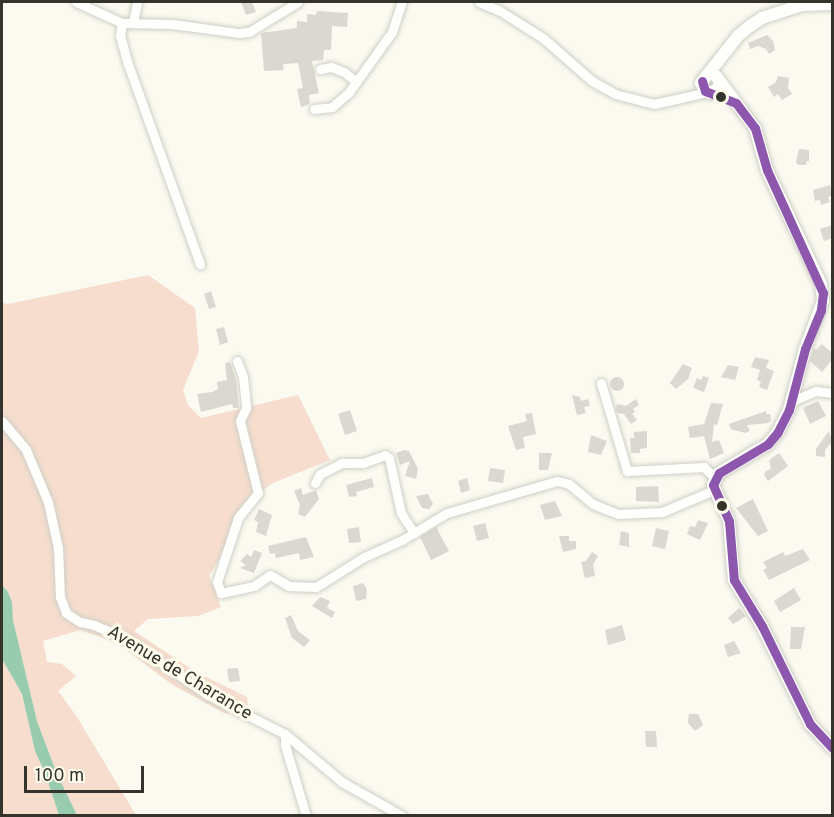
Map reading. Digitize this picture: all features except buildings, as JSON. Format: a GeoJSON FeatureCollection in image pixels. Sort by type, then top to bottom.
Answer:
{"type":"FeatureCollection","features":[{"type":"Feature","properties":{"kind":"street"},"geometry":{"type":"LineString","coordinates":[[75,2],[122,23],[172,24],[221,32],[249,32],[285,5],[298,2]]}},
{"type":"Feature","properties":{"kind":"street"},"geometry":{"type":"LineString","coordinates":[[133,23],[137,2]]}},
{"type":"Feature","properties":{"kind":"street"},"geometry":{"type":"LineString","coordinates":[[314,109],[332,107],[357,82],[392,32],[402,2]]}},
{"type":"Feature","properties":{"kind":"street"},"geometry":{"type":"LineString","coordinates":[[479,2],[500,11],[543,38],[592,81],[615,94],[654,104],[712,85]]}},
{"type":"Feature","properties":{"kind":"street"},"geometry":{"type":"LineString","coordinates":[[712,85],[723,55],[738,36],[762,18],[802,5],[832,4]]}},
{"type":"Feature","properties":{"kind":"street"},"geometry":{"type":"LineString","coordinates":[[122,23],[120,35],[128,64],[200,264]]}},
{"type":"Feature","properties":{"kind":"street"},"geometry":{"type":"LineString","coordinates":[[320,69],[331,67],[344,72],[357,82]]}},
{"type":"Feature","properties":{"kind":"street"},"geometry":{"type":"LineString","coordinates":[[237,361],[243,377],[246,408],[240,421],[258,493],[238,518],[229,552],[216,582],[221,593],[254,586],[270,575],[289,586],[316,587],[335,578],[357,561],[414,534],[447,513],[557,481],[569,484],[593,504],[618,514],[662,512],[714,484],[774,439],[792,401],[805,349],[823,301],[823,293],[767,170],[755,128],[736,103],[712,85]]}},
{"type":"Feature","properties":{"kind":"street"},"geometry":{"type":"LineString","coordinates":[[601,383],[627,471],[704,467],[714,484],[729,521],[734,580],[762,626],[810,724],[832,748]]}},
{"type":"Feature","properties":{"kind":"street"},"geometry":{"type":"LineString","coordinates":[[792,401],[816,391],[832,393]]}},
{"type":"Feature","properties":{"kind":"street","name":"Avenue de Charance"},"geometry":{"type":"LineString","coordinates":[[2,421],[26,450],[48,502],[58,548],[60,597],[66,613],[80,622],[94,625],[125,638],[208,695],[285,734],[342,782],[402,816]]}},
{"type":"Feature","properties":{"kind":"street"},"geometry":{"type":"LineString","coordinates":[[315,483],[320,474],[342,463],[363,463],[385,455],[389,458],[401,513],[414,534]]}},
{"type":"Feature","properties":{"kind":"street"},"geometry":{"type":"LineString","coordinates":[[285,734],[285,745],[306,816]]}},
{"type":"Feature","properties":{"kind":"shaded area"},"geometry":{"type":"Polygon","coordinates":[[[148,275],[195,308],[199,351],[183,390],[188,405],[201,418],[298,395],[330,460],[273,483],[246,502],[236,513],[223,552],[209,576],[221,607],[198,616],[148,619],[134,631],[196,672],[247,697],[248,706],[226,714],[171,684],[116,642],[80,630],[43,641],[47,662],[62,664],[76,676],[58,691],[77,717],[136,815],[77,815],[57,774],[37,721],[13,620],[12,602],[2,585],[2,303],[8,304],[148,275]]]}},
{"type":"Feature","properties":{"kind":"shaded area"},"geometry":{"type":"Polygon","coordinates":[[[2,585],[12,602],[13,620],[37,721],[57,774],[77,815],[59,815],[35,751],[22,694],[2,659],[2,585]]]}},
{"type":"Feature","properties":{"kind":"shaded area"},"geometry":{"type":"Polygon","coordinates":[[[2,659],[22,694],[35,751],[59,815],[2,815],[2,659]]]}},
{"type":"Feature","properties":{"kind":"transit line"},"geometry":{"type":"LineString","coordinates":[[702,81],[705,91],[736,103],[755,128],[767,170],[823,293],[821,310],[805,349],[789,410],[778,432],[768,444],[719,473],[713,485],[729,521],[734,580],[762,626],[810,724],[832,748]]}}]}
